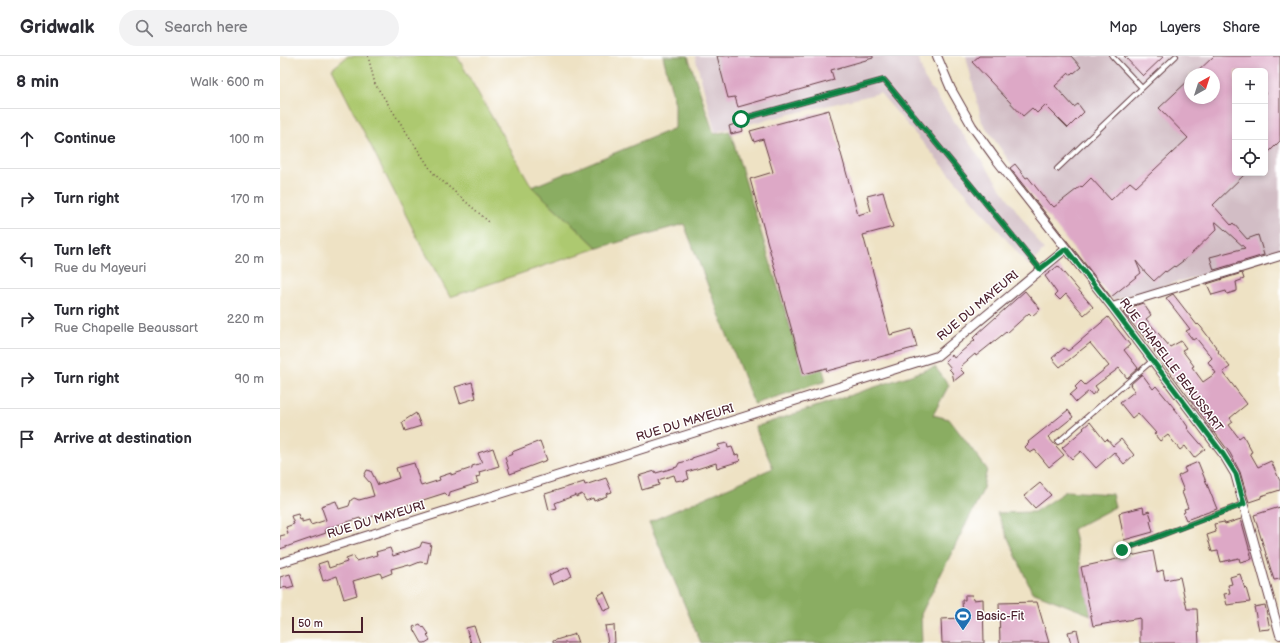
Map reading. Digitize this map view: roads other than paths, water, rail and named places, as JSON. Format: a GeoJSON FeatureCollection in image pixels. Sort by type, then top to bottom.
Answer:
{"type":"FeatureCollection","features":[{"type":"Feature","properties":{"kind":"street","name":"RUE CHAPELLE BEAUSSART"},"geometry":{"type":"LineString","coordinates":[[937,56],[950,89],[972,126],[994,158],[1112,307],[1223,454],[1236,474],[1280,635]]}},
{"type":"Feature","properties":{"kind":"street","name":"RUE DU MAYEURI"},"geometry":{"type":"LineString","coordinates":[[280,563],[937,356],[1040,269],[1066,249]]}},
{"type":"Feature","properties":{"kind":"street"},"geometry":{"type":"LineString","coordinates":[[1112,307],[1280,256]]}},
{"type":"Feature","properties":{"kind":"lane"},"geometry":{"type":"LineString","coordinates":[[1112,56],[1142,88]]}},
{"type":"Feature","properties":{"kind":"lane"},"geometry":{"type":"LineString","coordinates":[[1057,169],[1176,56]]}},
{"type":"Feature","properties":{"kind":"lane"},"geometry":{"type":"LineString","coordinates":[[741,119],[884,80],[1040,269]]}},
{"type":"Feature","properties":{"kind":"lane"},"geometry":{"type":"LineString","coordinates":[[1058,442],[1152,360]]}},
{"type":"Feature","properties":{"kind":"lane"},"geometry":{"type":"LineString","coordinates":[[1122,550],[1244,504]]}},
{"type":"Feature","properties":{"kind":"place","name":"Basic-Fit"},"geometry":{"type":"Point","coordinates":[963,631]}}]}
